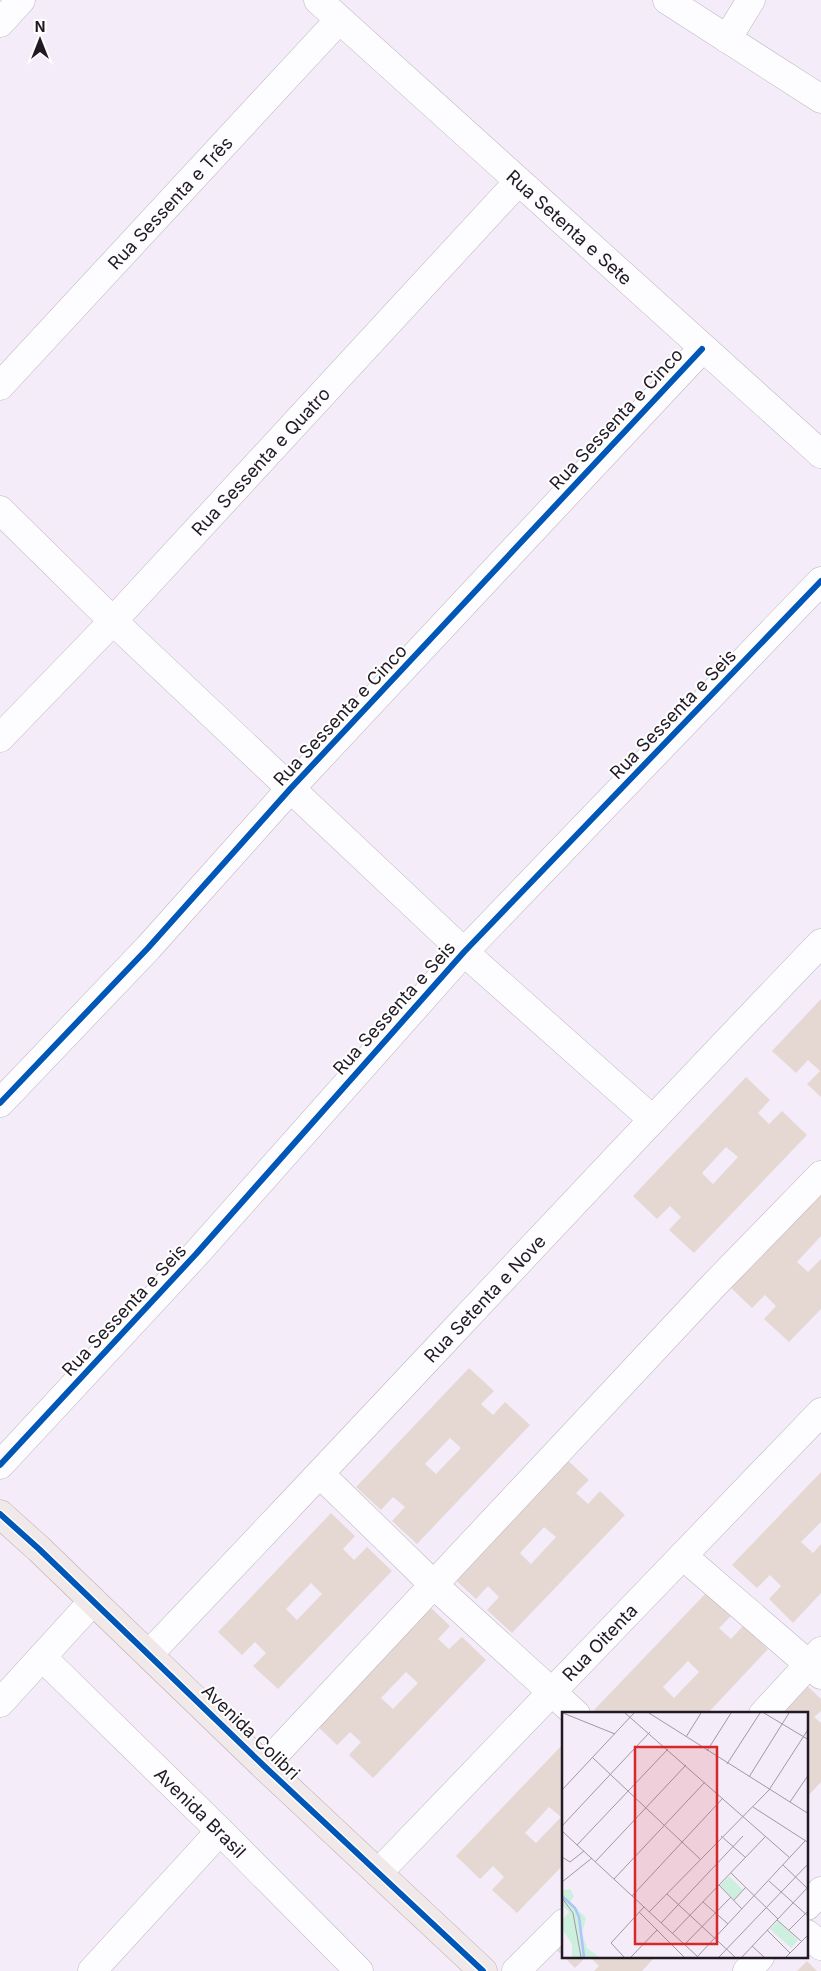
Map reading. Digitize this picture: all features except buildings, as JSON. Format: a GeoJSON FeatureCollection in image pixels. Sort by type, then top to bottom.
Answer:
{"type":"FeatureCollection","features":[{"type":"Feature","properties":{"kind":"main road","name":"Avenida Colibri"},"geometry":{"type":"LineString","coordinates":[[0,1514],[264,1766],[483,1971]]}},
{"type":"Feature","properties":{"kind":"street"},"geometry":{"type":"LineString","coordinates":[[0,22],[21,0]]}},
{"type":"Feature","properties":{"kind":"street","name":"Rua Setenta e Sete"},"geometry":{"type":"LineString","coordinates":[[318,0],[702,349],[821,454]]}},
{"type":"Feature","properties":{"kind":"street"},"geometry":{"type":"LineString","coordinates":[[667,0],[821,99]]}},
{"type":"Feature","properties":{"kind":"street"},"geometry":{"type":"LineString","coordinates":[[728,38],[751,0]]}},
{"type":"Feature","properties":{"kind":"street","name":"Rua Sessenta e Três"},"geometry":{"type":"LineString","coordinates":[[0,386],[339,20]]}},
{"type":"Feature","properties":{"kind":"street","name":"Rua Sessenta e Quatro"},"geometry":{"type":"LineString","coordinates":[[0,738],[113,621],[518,182]]}},
{"type":"Feature","properties":{"kind":"street","name":"Rua Sessenta e Cinco"},"geometry":{"type":"LineString","coordinates":[[0,1103],[148,948],[292,788],[702,349]]}},
{"type":"Feature","properties":{"kind":"street"},"geometry":{"type":"LineString","coordinates":[[0,510],[113,621],[464,952],[652,1119]]}},
{"type":"Feature","properties":{"kind":"street","name":"Rua Sessenta e Seis"},"geometry":{"type":"LineString","coordinates":[[0,1465],[196,1254],[464,952],[821,581]]}},
{"type":"Feature","properties":{"kind":"street","name":"Rua Setenta e Nove"},"geometry":{"type":"LineString","coordinates":[[148,1654],[320,1474],[652,1119],[821,943]]}},
{"type":"Feature","properties":{"kind":"street"},"geometry":{"type":"LineString","coordinates":[[264,1766],[706,1293],[821,1175]]}},
{"type":"Feature","properties":{"kind":"street","name":"Rua Oitenta"},"geometry":{"type":"LineString","coordinates":[[378,1873],[551,1690],[684,1556],[821,1412]]}},
{"type":"Feature","properties":{"kind":"street"},"geometry":{"type":"LineString","coordinates":[[320,1474],[434,1585],[574,1712]]}},
{"type":"Feature","properties":{"kind":"street"},"geometry":{"type":"LineString","coordinates":[[684,1556],[817,1664],[765,1712]]}},
{"type":"Feature","properties":{"kind":"street"},"geometry":{"type":"LineString","coordinates":[[0,1703],[93,1601]]}},
{"type":"Feature","properties":{"kind":"street","name":"Avenida Brasil"},"geometry":{"type":"LineString","coordinates":[[42,1657],[220,1831],[359,1971]]}},
{"type":"Feature","properties":{"kind":"street"},"geometry":{"type":"LineString","coordinates":[[92,1971],[220,1831]]}},
{"type":"Feature","properties":{"kind":"street"},"geometry":{"type":"LineString","coordinates":[[808,1905],[821,1891]]}},
{"type":"Feature","properties":{"kind":"street"},"geometry":{"type":"LineString","coordinates":[[516,1971],[562,1924]]}},
{"type":"Feature","properties":{"kind":"street"},"geometry":{"type":"LineString","coordinates":[[808,1935],[821,1946]]}},
{"type":"Feature","properties":{"kind":"street"},"geometry":{"type":"LineString","coordinates":[[747,1971],[759,1958]]}},
{"type":"Feature","properties":{"kind":"cycle path"},"geometry":{"type":"LineString","coordinates":[[0,1103],[148,948],[291,788],[702,349]]}},
{"type":"Feature","properties":{"kind":"cycle path"},"geometry":{"type":"LineString","coordinates":[[0,1465],[196,1254],[464,952],[821,581]]}},
{"type":"Feature","properties":{"kind":"cycle path"},"geometry":{"type":"LineString","coordinates":[[0,1514],[39,1549],[264,1766],[483,1971]]}}]}
